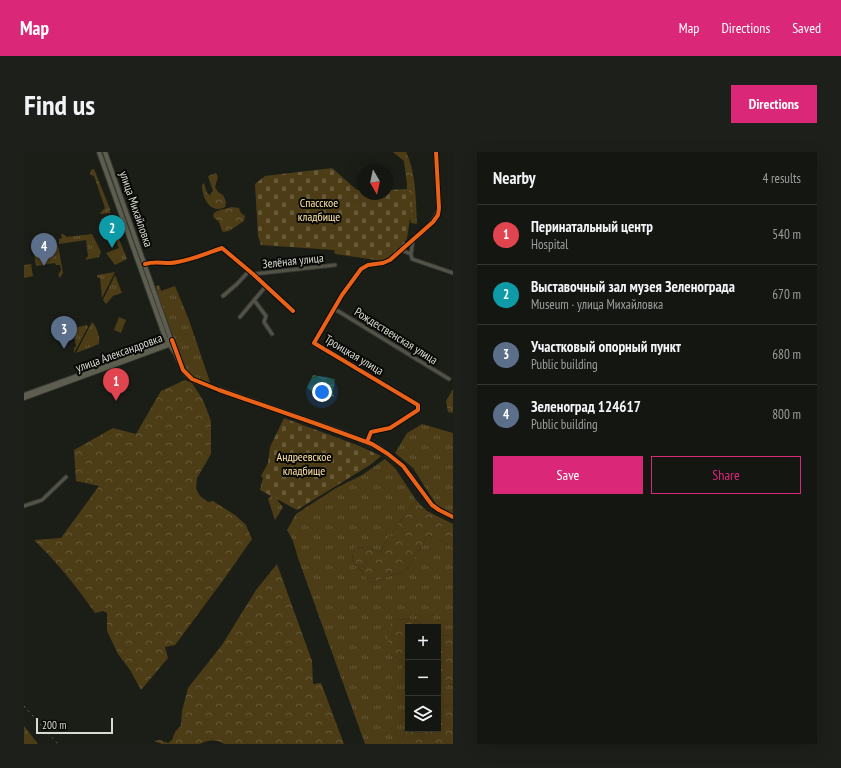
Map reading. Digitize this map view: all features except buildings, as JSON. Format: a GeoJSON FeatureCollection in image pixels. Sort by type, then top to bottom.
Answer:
{"type":"FeatureCollection","features":[{"type":"Feature","properties":{"kind":"main road","name":"улица Михайловка"},"geometry":{"type":"LineString","coordinates":[[99,152],[165,337],[171,343]]}},
{"type":"Feature","properties":{"kind":"main road","name":"улица Михайловка"},"geometry":{"type":"LineString","coordinates":[[105,152],[123,200],[171,343]]}},
{"type":"Feature","properties":{"kind":"main road"},"geometry":{"type":"LineString","coordinates":[[413,240],[433,222],[438,215],[439,208],[436,152]]}},
{"type":"Feature","properties":{"kind":"main road"},"geometry":{"type":"LineString","coordinates":[[165,337],[161,347],[173,351]]}},
{"type":"Feature","properties":{"kind":"main road"},"geometry":{"type":"LineString","coordinates":[[171,343],[173,351],[177,357]]}},
{"type":"Feature","properties":{"kind":"main road"},"geometry":{"type":"LineString","coordinates":[[171,343],[186,374],[195,381],[378,447],[403,466],[432,505],[453,517]]}},
{"type":"Feature","properties":{"kind":"main road","name":"улица Александровка"},"geometry":{"type":"LineString","coordinates":[[24,398],[171,343]]}},
{"type":"Feature","properties":{"kind":"main road","name":"улица Александровка"},"geometry":{"type":"LineString","coordinates":[[24,395],[161,347]]}},
{"type":"Feature","properties":{"kind":"street"},"geometry":{"type":"LineString","coordinates":[[117,202],[123,200]]}},
{"type":"Feature","properties":{"kind":"street"},"geometry":{"type":"LineString","coordinates":[[413,240],[411,254],[412,259],[453,273]]}},
{"type":"Feature","properties":{"kind":"street","name":"Троицкая улица"},"geometry":{"type":"LineString","coordinates":[[367,442],[371,432],[390,428],[418,410],[418,405],[314,343],[333,310],[361,270],[368,265],[383,263],[390,260],[413,240]]}},
{"type":"Feature","properties":{"kind":"street"},"geometry":{"type":"LineString","coordinates":[[132,245],[136,245],[137,243]]}},
{"type":"Feature","properties":{"kind":"street"},"geometry":{"type":"LineString","coordinates":[[145,264],[158,262],[171,263],[222,248],[293,311]]}},
{"type":"Feature","properties":{"kind":"street"},"geometry":{"type":"LineString","coordinates":[[401,250],[411,254]]}},
{"type":"Feature","properties":{"kind":"street","name":"Зелёная улица"},"geometry":{"type":"LineString","coordinates":[[253,274],[335,265]]}},
{"type":"Feature","properties":{"kind":"street"},"geometry":{"type":"LineString","coordinates":[[223,296],[249,271]]}},
{"type":"Feature","properties":{"kind":"street"},"geometry":{"type":"LineString","coordinates":[[240,317],[266,286]]}},
{"type":"Feature","properties":{"kind":"street"},"geometry":{"type":"LineString","coordinates":[[254,300],[266,316],[264,322],[272,334]]}},
{"type":"Feature","properties":{"kind":"street","name":"Рождественская улица"},"geometry":{"type":"LineString","coordinates":[[333,310],[338,311],[449,379]]}},
{"type":"Feature","properties":{"kind":"street"},"geometry":{"type":"LineString","coordinates":[[24,506],[42,500],[66,477]]}},
{"type":"Feature","properties":{"kind":"green space"},"geometry":{"type":"Polygon","coordinates":[[[393,152],[406,152],[412,168],[415,187],[417,224],[411,223],[407,203],[407,184],[404,161],[393,152]]]}},
{"type":"Feature","properties":{"kind":"green space","name":"Спасское кладбище"},"geometry":{"type":"Polygon","coordinates":[[[332,168],[357,190],[357,200],[393,200],[393,190],[407,189],[413,197],[405,245],[395,255],[383,261],[335,254],[334,250],[261,245],[258,236],[255,184],[265,176],[332,168]]]}},
{"type":"Feature","properties":{"kind":"green space"},"geometry":{"type":"Polygon","coordinates":[[[94,169],[110,209],[110,213],[100,213],[105,208],[94,176],[90,174],[91,170],[94,169]]]}},
{"type":"Feature","properties":{"kind":"green space"},"geometry":{"type":"Polygon","coordinates":[[[216,173],[218,177],[215,187],[218,192],[223,195],[226,202],[225,207],[220,209],[215,209],[208,204],[202,190],[202,185],[204,183],[207,193],[210,195],[213,191],[208,176],[216,173]]]}},
{"type":"Feature","properties":{"kind":"green space"},"geometry":{"type":"Polygon","coordinates":[[[231,207],[239,208],[241,213],[245,216],[244,221],[229,231],[223,232],[219,222],[213,215],[219,210],[231,207]]]}},
{"type":"Feature","properties":{"kind":"green space"},"geometry":{"type":"Polygon","coordinates":[[[111,215],[115,226],[101,231],[100,229],[103,227],[101,219],[111,215]]]}},
{"type":"Feature","properties":{"kind":"green space"},"geometry":{"type":"Polygon","coordinates":[[[61,234],[67,237],[92,234],[101,252],[99,257],[85,260],[88,256],[86,240],[59,244],[59,239],[62,238],[61,234]]]}},
{"type":"Feature","properties":{"kind":"green space"},"geometry":{"type":"Polygon","coordinates":[[[117,234],[127,259],[115,265],[106,253],[119,248],[114,235],[117,234]]]}},
{"type":"Feature","properties":{"kind":"green space"},"geometry":{"type":"Polygon","coordinates":[[[55,245],[58,245],[63,273],[60,278],[58,275],[61,270],[60,265],[56,265],[55,263],[36,266],[34,254],[37,254],[36,252],[51,249],[55,245]]]}},
{"type":"Feature","properties":{"kind":"green space"},"geometry":{"type":"Polygon","coordinates":[[[31,264],[33,276],[24,278],[24,265],[31,264]]]}},
{"type":"Feature","properties":{"kind":"green space"},"geometry":{"type":"Polygon","coordinates":[[[115,272],[102,298],[100,278],[97,277],[97,275],[115,272]]]}},
{"type":"Feature","properties":{"kind":"green space"},"geometry":{"type":"Polygon","coordinates":[[[115,275],[122,293],[113,296],[106,304],[103,300],[115,275]]]}},
{"type":"Feature","properties":{"kind":"green space"},"geometry":{"type":"Polygon","coordinates":[[[159,285],[161,291],[175,286],[189,320],[211,385],[193,379],[186,371],[157,293],[156,286],[159,285]]]}},
{"type":"Feature","properties":{"kind":"green space"},"geometry":{"type":"Polygon","coordinates":[[[119,317],[126,320],[121,333],[114,330],[119,317]]]}},
{"type":"Feature","properties":{"kind":"green space"},"geometry":{"type":"Polygon","coordinates":[[[92,322],[98,332],[99,344],[76,353],[92,322]]]}},
{"type":"Feature","properties":{"kind":"green space"},"geometry":{"type":"Polygon","coordinates":[[[87,325],[88,327],[74,353],[74,348],[76,346],[73,328],[87,325]]]}},
{"type":"Feature","properties":{"kind":"green space"},"geometry":{"type":"Polygon","coordinates":[[[185,380],[192,383],[203,400],[211,421],[211,454],[197,478],[196,489],[200,496],[208,502],[213,501],[235,515],[246,525],[252,539],[175,645],[165,647],[168,658],[141,690],[130,670],[118,654],[107,631],[107,613],[103,611],[95,613],[51,557],[34,540],[61,538],[99,486],[76,481],[74,450],[113,428],[136,434],[161,391],[185,380]]]}},
{"type":"Feature","properties":{"kind":"green space"},"geometry":{"type":"Polygon","coordinates":[[[453,389],[453,413],[448,412],[446,401],[453,389]]]}},
{"type":"Feature","properties":{"kind":"green space","name":"Андреевское кладбище"},"geometry":{"type":"Polygon","coordinates":[[[284,418],[357,445],[381,456],[370,465],[297,510],[260,490],[263,478],[261,476],[268,463],[270,447],[284,418]]]}},
{"type":"Feature","properties":{"kind":"green space"},"geometry":{"type":"Polygon","coordinates":[[[422,424],[453,433],[453,515],[439,509],[413,468],[395,453],[407,433],[422,424]]]}},
{"type":"Feature","properties":{"kind":"green space"},"geometry":{"type":"Polygon","coordinates":[[[385,459],[395,468],[416,500],[384,544],[381,552],[366,547],[354,548],[352,560],[371,583],[404,572],[416,556],[428,535],[453,547],[453,636],[441,635],[441,624],[422,624],[413,619],[394,620],[393,655],[401,661],[405,677],[405,730],[401,744],[365,744],[293,541],[287,530],[296,514],[336,488],[362,475],[385,459]]]}},
{"type":"Feature","properties":{"kind":"green space"},"geometry":{"type":"Polygon","coordinates":[[[273,494],[283,507],[275,520],[268,499],[273,494]]]}},
{"type":"Feature","properties":{"kind":"green space"},"geometry":{"type":"Polygon","coordinates":[[[416,500],[427,511],[453,524],[453,547],[428,535],[416,556],[404,572],[371,583],[352,560],[354,548],[366,547],[381,552],[384,544],[416,500]]]}},
{"type":"Feature","properties":{"kind":"green space"},"geometry":{"type":"Polygon","coordinates":[[[277,564],[312,661],[313,684],[321,683],[344,744],[224,744],[218,741],[212,741],[200,744],[162,744],[154,741],[160,740],[168,743],[172,740],[175,732],[181,725],[182,711],[188,688],[222,645],[256,590],[277,564]]]}},
{"type":"Feature","properties":{"kind":"green space"},"geometry":{"type":"Polygon","coordinates":[[[413,619],[422,624],[405,624],[405,677],[401,661],[393,655],[385,631],[394,620],[413,619]]]}},
{"type":"Feature","properties":{"kind":"green space"},"geometry":{"type":"Polygon","coordinates":[[[441,635],[453,636],[453,684],[441,686],[441,635]]]}},
{"type":"Feature","properties":{"kind":"green space"},"geometry":{"type":"Polygon","coordinates":[[[453,684],[453,704],[441,707],[441,686],[453,684]]]}},
{"type":"Feature","properties":{"kind":"green space"},"geometry":{"type":"Polygon","coordinates":[[[453,704],[453,744],[401,744],[405,730],[405,732],[441,732],[441,707],[453,704]]]}},
{"type":"Feature","properties":{"kind":"green space"},"geometry":{"type":"Polygon","coordinates":[[[24,726],[38,744],[24,744],[24,726]]]}},
{"type":"Feature","properties":{"kind":"water"},"geometry":{"type":"Polygon","coordinates":[[[313,375],[335,379],[333,392],[334,397],[311,391],[307,387],[313,375]]]}},
{"type":"Feature","properties":{"kind":"railway"},"geometry":{"type":"LineString","coordinates":[[24,706],[58,744]]}},
{"type":"Feature","properties":{"kind":"cycle path"},"geometry":{"type":"LineString","coordinates":[[367,442],[371,432],[390,428],[418,410],[418,405],[314,343],[342,295],[361,269],[368,265],[383,263],[390,260],[433,222],[438,215],[439,208],[436,152]]}},
{"type":"Feature","properties":{"kind":"cycle path"},"geometry":{"type":"LineString","coordinates":[[145,264],[154,262],[170,263],[183,261],[222,248],[293,311]]}},
{"type":"Feature","properties":{"kind":"cycle path"},"geometry":{"type":"LineString","coordinates":[[172,340],[183,370],[192,379],[372,444],[403,466],[432,505],[453,517]]}},
{"type":"Feature","properties":{"kind":"place","name":"Выставочный зал музея Зеленограда"},"geometry":{"type":"Point","coordinates":[112,248]}},
{"type":"Feature","properties":{"kind":"place","name":"Зеленоград 124617"},"geometry":{"type":"Point","coordinates":[44,266]}},
{"type":"Feature","properties":{"kind":"place","name":"Участковый опорный пункт"},"geometry":{"type":"Point","coordinates":[64,349]}},
{"type":"Feature","properties":{"kind":"place","name":"Перинатальный центр"},"geometry":{"type":"Point","coordinates":[116,401]}}]}
